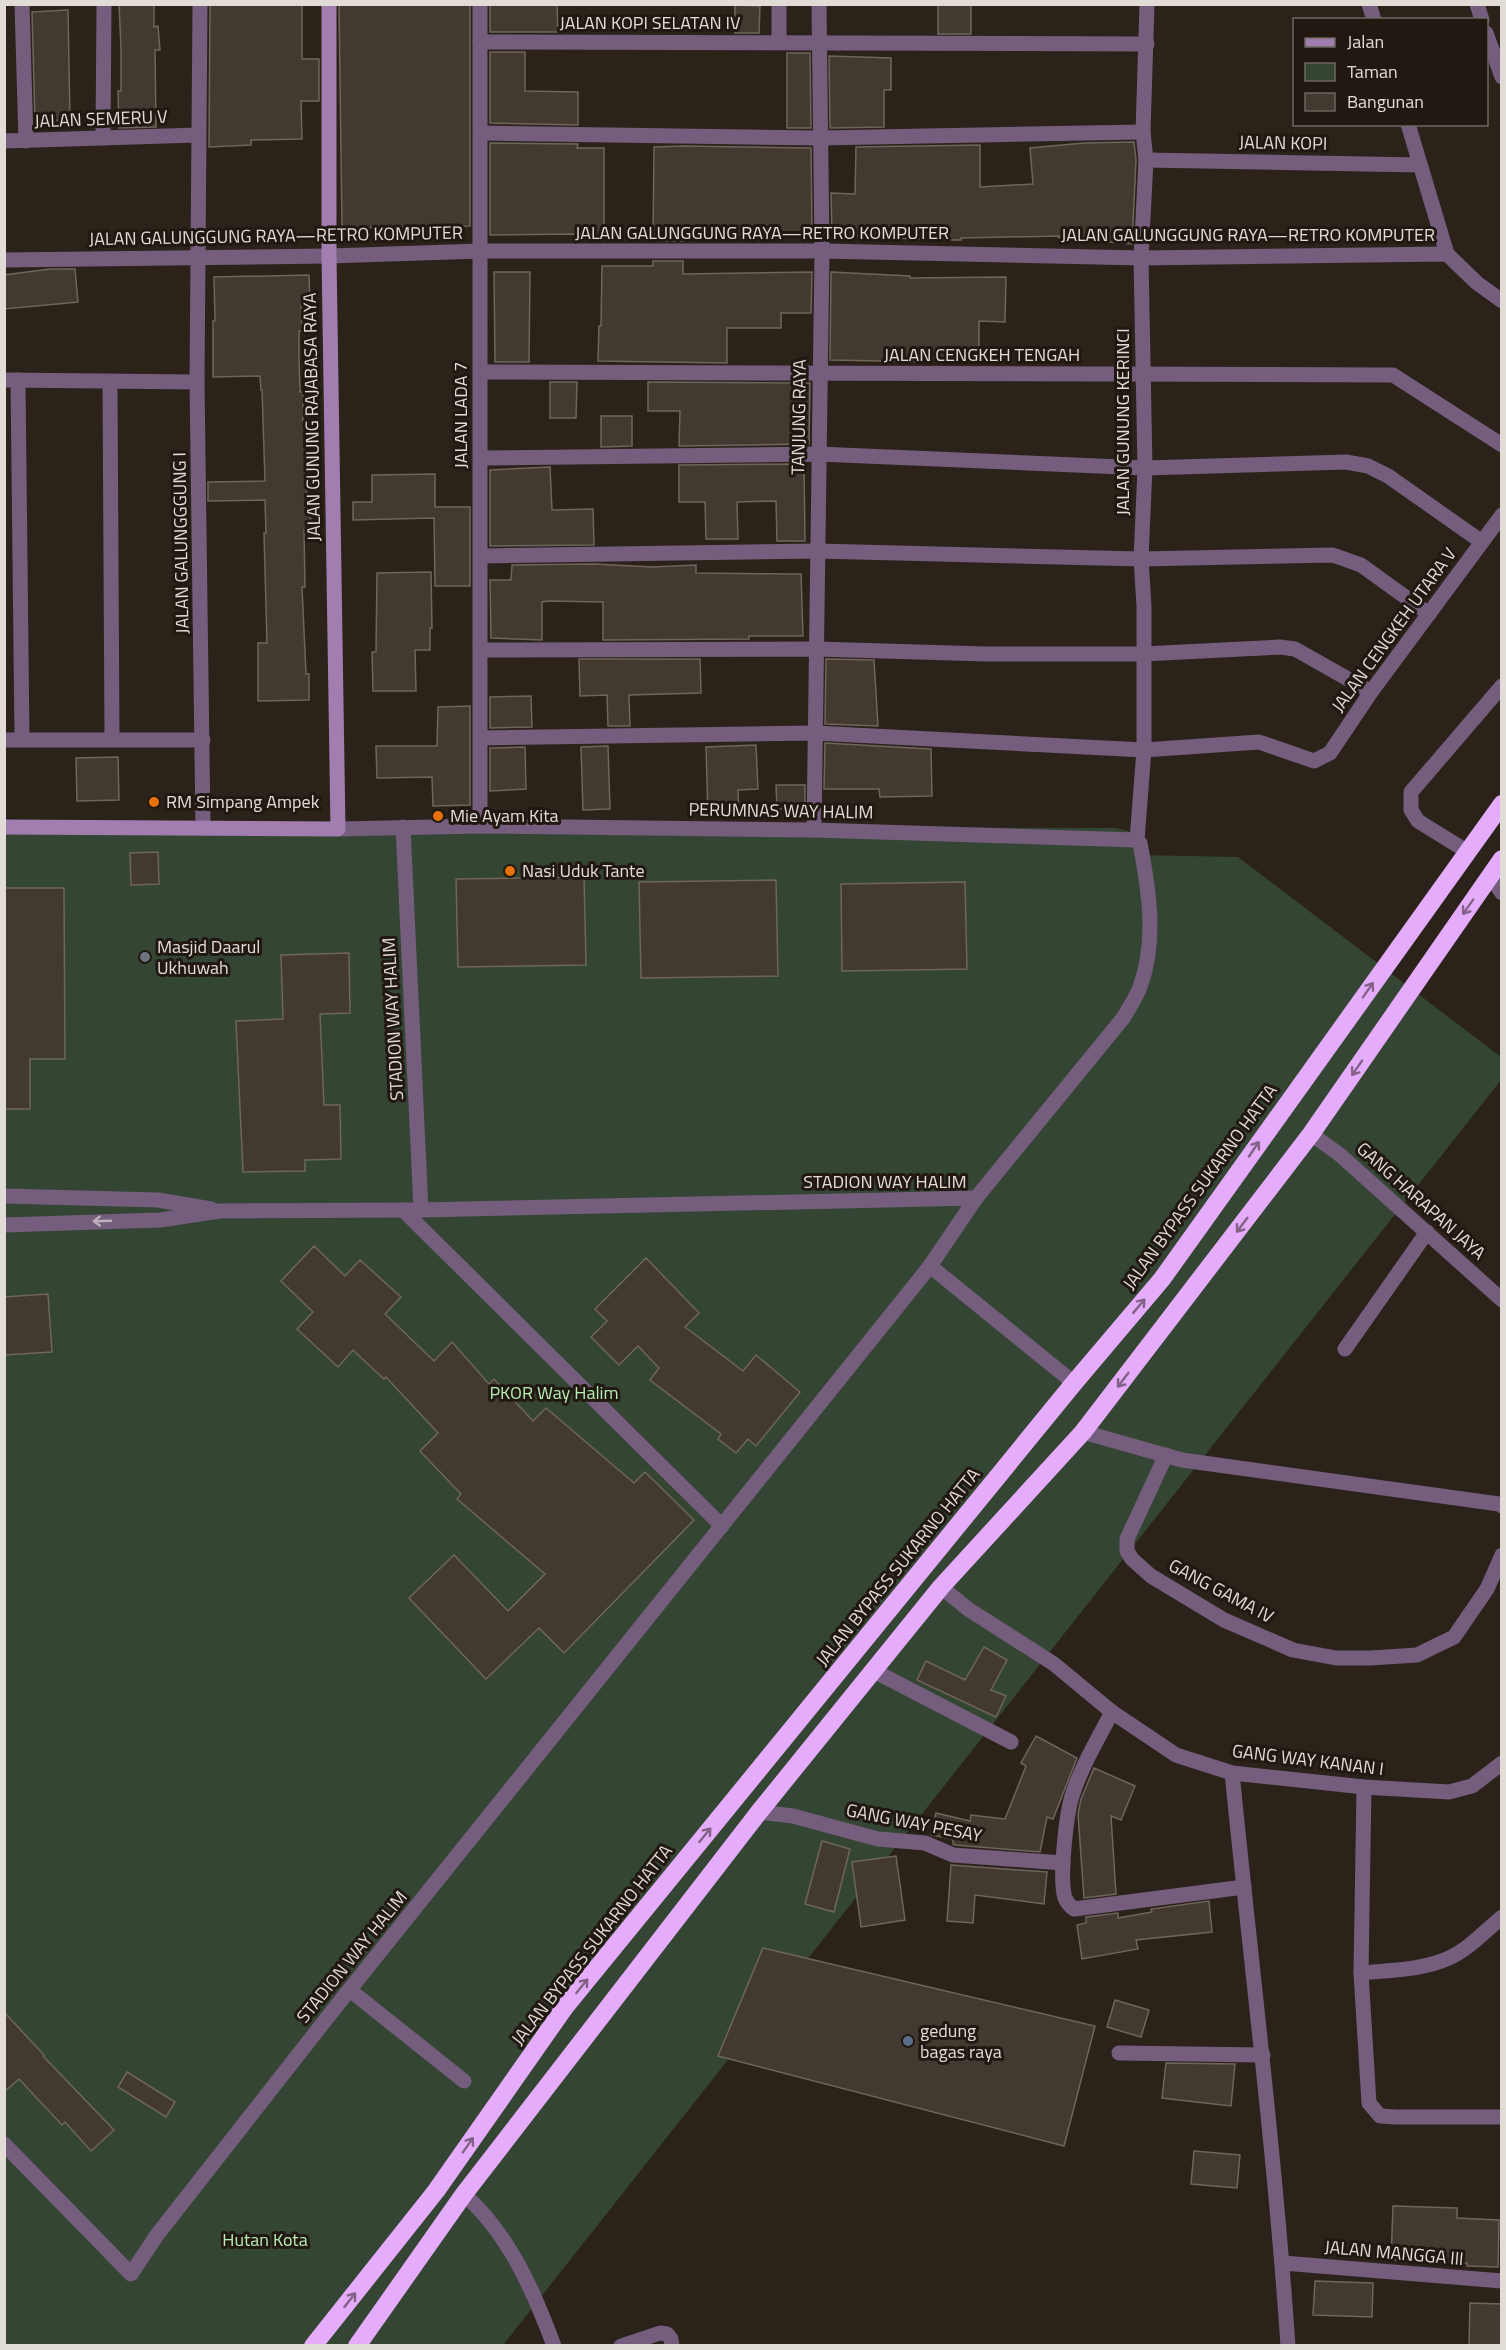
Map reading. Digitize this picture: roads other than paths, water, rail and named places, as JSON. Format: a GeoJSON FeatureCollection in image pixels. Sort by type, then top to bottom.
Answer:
{"type":"FeatureCollection","features":[{"type":"Feature","properties":{"kind":"highway","name":"JALAN BYPASS SUKARNO HATTA"},"geometry":{"type":"LineString","coordinates":[[314,2346],[436,2191],[565,2007],[1074,1383],[1162,1279],[1502,804]]}},
{"type":"Feature","properties":{"kind":"highway"},"geometry":{"type":"LineString","coordinates":[[357,2346],[464,2194],[759,1812],[941,1587],[1083,1432],[1311,1134],[1502,859]]}},
{"type":"Feature","properties":{"kind":"street"},"geometry":{"type":"LineString","coordinates":[[22,4],[26,141]]}},
{"type":"Feature","properties":{"kind":"street"},"geometry":{"type":"LineString","coordinates":[[104,4],[104,138]]}},
{"type":"Feature","properties":{"kind":"street","name":"JALAN GALUNGGGUNG I"},"geometry":{"type":"LineString","coordinates":[[200,4],[198,382],[203,827]]}},
{"type":"Feature","properties":{"kind":"street","name":"JALAN GUNUNG RAJABASA RAYA"},"geometry":{"type":"LineString","coordinates":[[329,4],[329,256],[338,829]]}},
{"type":"Feature","properties":{"kind":"street","name":"JALAN LADA 7"},"geometry":{"type":"LineString","coordinates":[[480,4],[480,826]]}},
{"type":"Feature","properties":{"kind":"street"},"geometry":{"type":"LineString","coordinates":[[779,4],[779,42]]}},
{"type":"Feature","properties":{"kind":"street","name":"TANJUNG RAYA"},"geometry":{"type":"LineString","coordinates":[[814,830],[822,251],[819,4]]}},
{"type":"Feature","properties":{"kind":"street","name":"JALAN GUNUNG KERINCI"},"geometry":{"type":"LineString","coordinates":[[1137,840],[1144,750],[1144,606],[1141,559],[1145,468],[1141,258],[1146,160],[1143,132],[1148,4]]}},
{"type":"Feature","properties":{"kind":"street"},"geometry":{"type":"LineString","coordinates":[[1488,38],[1502,77]]}},
{"type":"Feature","properties":{"kind":"street","name":"JALAN KOPI SELATAN IV"},"geometry":{"type":"LineString","coordinates":[[480,42],[1147,44]]}},
{"type":"Feature","properties":{"kind":"street"},"geometry":{"type":"LineString","coordinates":[[1409,126],[1447,254]]}},
{"type":"Feature","properties":{"kind":"street"},"geometry":{"type":"LineString","coordinates":[[481,133],[820,138],[1143,132]]}},
{"type":"Feature","properties":{"kind":"street","name":"JALAN SEMERU V"},"geometry":{"type":"LineString","coordinates":[[4,141],[198,135]]}},
{"type":"Feature","properties":{"kind":"street","name":"JALAN KOPI"},"geometry":{"type":"LineString","coordinates":[[1146,160],[1420,165]]}},
{"type":"Feature","properties":{"kind":"street","name":"JALAN GALUNGGUNG RAYA—RETRO KOMPUTER"},"geometry":{"type":"LineString","coordinates":[[4,260],[329,256],[481,251],[822,251],[1141,258],[1447,254],[1477,283],[1502,301]]}},
{"type":"Feature","properties":{"kind":"street","name":"JALAN CENGKEH TENGAH"},"geometry":{"type":"LineString","coordinates":[[481,372],[1394,375],[1502,446]]}},
{"type":"Feature","properties":{"kind":"street"},"geometry":{"type":"LineString","coordinates":[[22,740],[11,380],[110,383],[198,382]]}},
{"type":"Feature","properties":{"kind":"street"},"geometry":{"type":"LineString","coordinates":[[110,383],[112,740]]}},
{"type":"Feature","properties":{"kind":"street"},"geometry":{"type":"LineString","coordinates":[[481,458],[818,454],[1145,468],[1346,462],[1368,466],[1388,476],[1482,542]]}},
{"type":"Feature","properties":{"kind":"street","name":"JALAN CENGKEH UTARA V"},"geometry":{"type":"LineString","coordinates":[[1144,750],[1259,742],[1314,761],[1330,753],[1371,692],[1502,515]]}},
{"type":"Feature","properties":{"kind":"street"},"geometry":{"type":"LineString","coordinates":[[481,556],[817,551],[1141,559],[1333,555],[1361,565],[1429,614]]}},
{"type":"Feature","properties":{"kind":"street"},"geometry":{"type":"LineString","coordinates":[[481,650],[816,649],[986,654],[1143,654],[1280,647],[1295,649],[1371,692]]}},
{"type":"Feature","properties":{"kind":"street"},"geometry":{"type":"LineString","coordinates":[[1468,852],[1418,820],[1411,810],[1411,792],[1502,686]]}},
{"type":"Feature","properties":{"kind":"street"},"geometry":{"type":"LineString","coordinates":[[481,738],[815,733],[1144,750]]}},
{"type":"Feature","properties":{"kind":"street"},"geometry":{"type":"LineString","coordinates":[[4,740],[203,740]]}},
{"type":"Feature","properties":{"kind":"street","name":"PERUMNAS WAY HALIM"},"geometry":{"type":"LineString","coordinates":[[4,827],[338,829],[480,826],[814,830],[1137,840]]}},
{"type":"Feature","properties":{"kind":"street","name":"STADION WAY HALIM"},"geometry":{"type":"LineString","coordinates":[[403,827],[422,1210]]}},
{"type":"Feature","properties":{"kind":"street"},"geometry":{"type":"LineString","coordinates":[[976,1198],[1124,1017],[1139,990],[1146,966],[1151,924],[1148,887],[1140,843],[1137,840]]}},
{"type":"Feature","properties":{"kind":"street"},"geometry":{"type":"LineString","coordinates":[[1490,875],[1502,893]]}},
{"type":"Feature","properties":{"kind":"street","name":"GANG HARAPAN JAYA"},"geometry":{"type":"LineString","coordinates":[[1311,1134],[1339,1154],[1502,1300]]}},
{"type":"Feature","properties":{"kind":"street","name":"STADION WAY HALIM"},"geometry":{"type":"LineString","coordinates":[[4,1196],[158,1200],[220,1211]]}},
{"type":"Feature","properties":{"kind":"street","name":"STADION WAY HALIM"},"geometry":{"type":"LineString","coordinates":[[4,1225],[160,1220],[220,1211],[422,1210],[976,1198]]}},
{"type":"Feature","properties":{"kind":"street","name":"STADION WAY HALIM"},"geometry":{"type":"LineString","coordinates":[[4,2144],[131,2274],[157,2235],[930,1266],[976,1198]]}},
{"type":"Feature","properties":{"kind":"street"},"geometry":{"type":"LineString","coordinates":[[403,1210],[722,1526]]}},
{"type":"Feature","properties":{"kind":"street"},"geometry":{"type":"LineString","coordinates":[[1345,1349],[1426,1232]]}},
{"type":"Feature","properties":{"kind":"street"},"geometry":{"type":"LineString","coordinates":[[930,1266],[1074,1383]]}},
{"type":"Feature","properties":{"kind":"street"},"geometry":{"type":"LineString","coordinates":[[1083,1432],[1182,1460],[1502,1506]]}},
{"type":"Feature","properties":{"kind":"street","name":"GANG GAMA IV"},"geometry":{"type":"LineString","coordinates":[[1166,1455],[1127,1539],[1127,1551],[1132,1559],[1151,1576],[1224,1620],[1293,1650],[1336,1658],[1417,1655],[1454,1637],[1487,1589],[1502,1555]]}},
{"type":"Feature","properties":{"kind":"street","name":"GANG WAY KANAN I"},"geometry":{"type":"LineString","coordinates":[[941,1587],[968,1609],[1054,1664],[1112,1712],[1176,1755],[1232,1773],[1364,1787],[1449,1792],[1472,1786],[1502,1763]]}},
{"type":"Feature","properties":{"kind":"street"},"geometry":{"type":"LineString","coordinates":[[874,1671],[1011,1742]]}},
{"type":"Feature","properties":{"kind":"street"},"geometry":{"type":"LineString","coordinates":[[1112,1712],[1071,1798],[1063,1863],[1065,1897],[1074,1909],[1244,1887]]}},
{"type":"Feature","properties":{"kind":"street"},"geometry":{"type":"LineString","coordinates":[[1232,1773],[1263,2055],[1283,2263],[1288,2346]]}},
{"type":"Feature","properties":{"kind":"street"},"geometry":{"type":"LineString","coordinates":[[1364,1787],[1361,1973],[1369,2103],[1380,2116],[1502,2117]]}},
{"type":"Feature","properties":{"kind":"street","name":"GANG WAY PESAY"},"geometry":{"type":"LineString","coordinates":[[759,1812],[793,1815],[878,1839],[925,1843],[953,1855],[1063,1863]]}},
{"type":"Feature","properties":{"kind":"street"},"geometry":{"type":"LineString","coordinates":[[1361,1973],[1430,1964],[1450,1958],[1502,1917]]}},
{"type":"Feature","properties":{"kind":"street"},"geometry":{"type":"LineString","coordinates":[[351,1991],[464,2082]]}},
{"type":"Feature","properties":{"kind":"street"},"geometry":{"type":"LineString","coordinates":[[1119,2054],[1263,2055]]}},
{"type":"Feature","properties":{"kind":"street"},"geometry":{"type":"LineString","coordinates":[[464,2194],[501,2233],[518,2262],[554,2346]]}},
{"type":"Feature","properties":{"kind":"street","name":"JALAN MANGGA III"},"geometry":{"type":"LineString","coordinates":[[1283,2263],[1502,2281]]}},
{"type":"Feature","properties":{"kind":"street"},"geometry":{"type":"LineString","coordinates":[[621,2346],[660,2333],[667,2334],[672,2346]]}},
{"type":"Feature","properties":{"kind":"place","name":"RM Simpang Ampek"},"geometry":{"type":"Point","coordinates":[154,802]}},
{"type":"Feature","properties":{"kind":"place","name":"Mie Ayam Kita"},"geometry":{"type":"Point","coordinates":[438,816]}},
{"type":"Feature","properties":{"kind":"place","name":"Nasi Uduk Tante"},"geometry":{"type":"Point","coordinates":[510,871]}},
{"type":"Feature","properties":{"kind":"place","name":"Masjid Daarul Ukhuwah"},"geometry":{"type":"Point","coordinates":[145,957]}},
{"type":"Feature","properties":{"kind":"place","name":"gedung bagas raya"},"geometry":{"type":"Point","coordinates":[908,2041]}},
{"type":"Feature","properties":{"kind":"park label","name":"PKOR Way Halim"},"geometry":{"type":"Point","coordinates":[554,1393]}},
{"type":"Feature","properties":{"kind":"park label","name":"Hutan Kota"},"geometry":{"type":"Point","coordinates":[265,2240]}}]}
